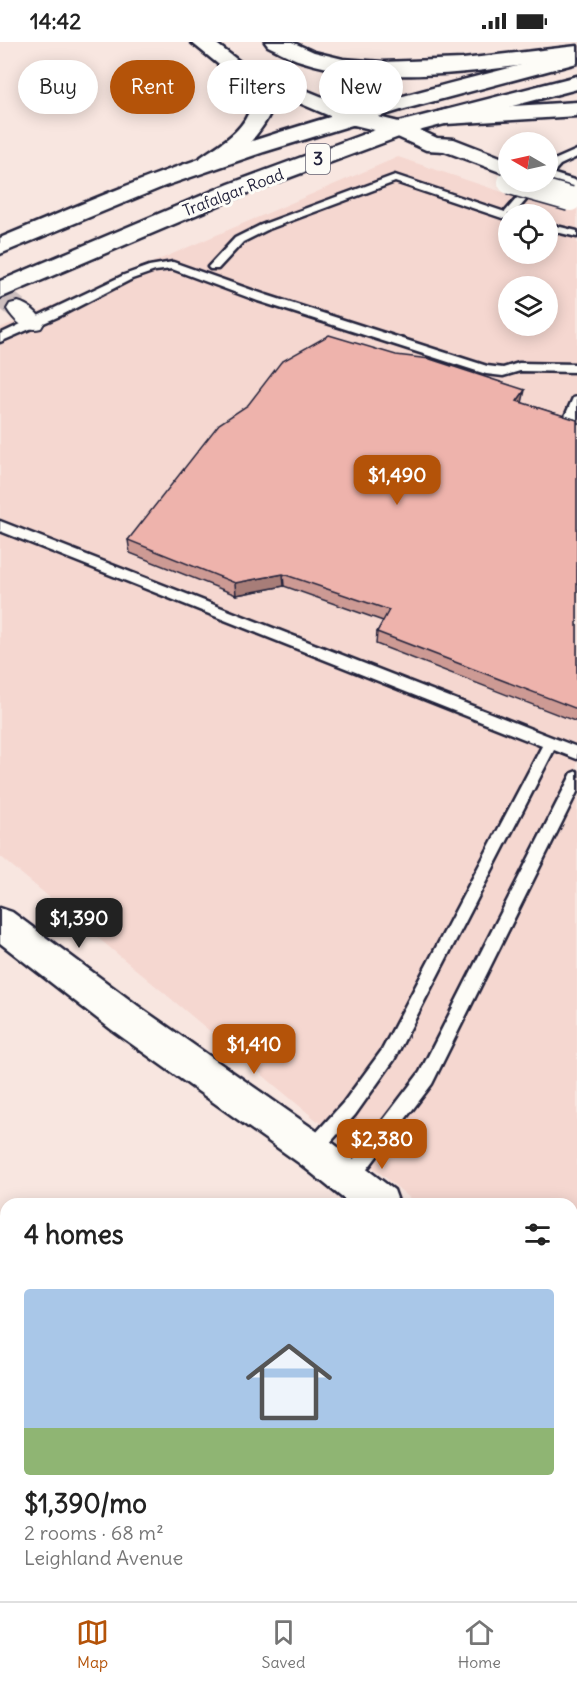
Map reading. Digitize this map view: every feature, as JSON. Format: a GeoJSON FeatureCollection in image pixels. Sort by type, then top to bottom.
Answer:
{"type":"FeatureCollection","features":[{"type":"Feature","properties":{"kind":"main road"},"geometry":{"type":"LineString","coordinates":[[201,42],[225,60]]}},
{"type":"Feature","properties":{"kind":"main road"},"geometry":{"type":"LineString","coordinates":[[276,42],[295,54],[365,69],[414,69],[577,52]]}},
{"type":"Feature","properties":{"kind":"main road","name":"Trafalgar Road"},"geometry":{"type":"LineString","coordinates":[[0,247],[100,204],[209,162],[444,90],[577,57]]}},
{"type":"Feature","properties":{"kind":"main road","name":"Trafalgar Road"},"geometry":{"type":"LineString","coordinates":[[0,290],[237,189],[399,129],[577,82]]}},
{"type":"Feature","properties":{"kind":"main road"},"geometry":{"type":"LineString","coordinates":[[307,98],[354,118],[399,129],[434,145],[438,153],[498,172]]}},
{"type":"Feature","properties":{"kind":"main road"},"geometry":{"type":"LineString","coordinates":[[446,117],[577,109]]}},
{"type":"Feature","properties":{"kind":"main road"},"geometry":{"type":"LineString","coordinates":[[209,162],[248,132],[260,119],[261,114]]}},
{"type":"Feature","properties":{"kind":"main road"},"geometry":{"type":"LineString","coordinates":[[558,185],[575,194]]}},
{"type":"Feature","properties":{"kind":"main road"},"geometry":{"type":"LineString","coordinates":[[558,189],[575,194]]}},
{"type":"Feature","properties":{"kind":"main road"},"geometry":{"type":"LineString","coordinates":[[0,923],[125,1018],[312,1150],[373,1198]]}},
{"type":"Feature","properties":{"kind":"lane"},"geometry":{"type":"LineString","coordinates":[[558,162],[577,153]]}},
{"type":"Feature","properties":{"kind":"lane"},"geometry":{"type":"LineString","coordinates":[[214,267],[239,240],[394,178],[498,213]]}},
{"type":"Feature","properties":{"kind":"lane"},"geometry":{"type":"LineString","coordinates":[[519,204],[529,192]]}},
{"type":"Feature","properties":{"kind":"lane"},"geometry":{"type":"LineString","coordinates":[[558,229],[577,234]]}},
{"type":"Feature","properties":{"kind":"lane"},"geometry":{"type":"LineString","coordinates":[[0,338],[26,316],[153,268],[173,266],[398,343],[486,370],[503,372],[519,367],[577,368]]}},
{"type":"Feature","properties":{"kind":"lane"},"geometry":{"type":"LineString","coordinates":[[577,401],[571,416],[577,418]]}},
{"type":"Feature","properties":{"kind":"lane"},"geometry":{"type":"LineString","coordinates":[[0,526],[577,753]]}},
{"type":"Feature","properties":{"kind":"lane"},"geometry":{"type":"LineString","coordinates":[[312,1150],[349,1109],[388,1055],[551,743]]}},
{"type":"Feature","properties":{"kind":"lane"},"geometry":{"type":"LineString","coordinates":[[349,1179],[426,1078],[577,777]]}},
{"type":"Feature","properties":{"kind":"shaded area"},"geometry":{"type":"Polygon","coordinates":[[[398,157],[538,204],[498,204],[498,264],[558,264],[558,207],[577,209],[577,1198],[410,1198],[0,856],[0,328],[398,157]]]}},
{"type":"Feature","properties":{"kind":"building"},"geometry":{"type":"Polygon","coordinates":[[[329,335],[396,355],[430,359],[525,390],[517,401],[577,420],[577,709],[377,632],[389,610],[283,574],[235,583],[128,540],[219,424],[248,405],[281,362],[329,335]]]}},
{"type":"Feature","properties":{"kind":"tunnel"},"geometry":{"type":"LineString","coordinates":[[0,295],[18,309]]}}]}
